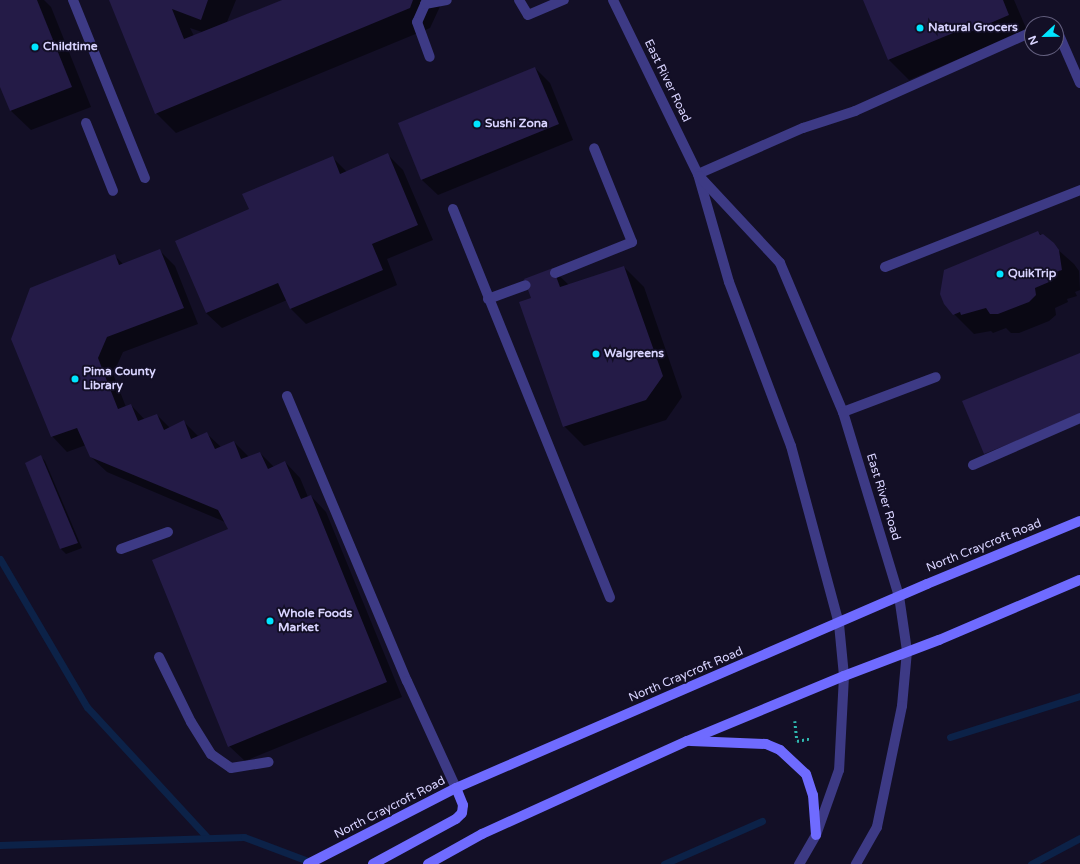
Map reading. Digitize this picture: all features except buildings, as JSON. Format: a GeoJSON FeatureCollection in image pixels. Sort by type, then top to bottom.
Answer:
{"type":"FeatureCollection","features":[{"type":"Feature","properties":{"kind":"main road","name":"North Craycroft Road"},"geometry":{"type":"LineString","coordinates":[[308,864],[456,788],[839,624],[900,596],[1080,521]]}},
{"type":"Feature","properties":{"kind":"main road"},"geometry":{"type":"LineString","coordinates":[[428,864],[482,834],[687,741],[1080,580]]}},
{"type":"Feature","properties":{"kind":"main road"},"geometry":{"type":"LineString","coordinates":[[687,741],[766,744],[780,750],[806,774],[813,795],[816,835]]}},
{"type":"Feature","properties":{"kind":"main road"},"geometry":{"type":"LineString","coordinates":[[373,864],[456,819],[462,813],[463,805],[456,788]]}},
{"type":"Feature","properties":{"kind":"street"},"geometry":{"type":"LineString","coordinates":[[73,0],[145,178]]}},
{"type":"Feature","properties":{"kind":"street"},"geometry":{"type":"LineString","coordinates":[[430,57],[417,22],[426,2],[447,0]]}},
{"type":"Feature","properties":{"kind":"street"},"geometry":{"type":"LineString","coordinates":[[519,0],[528,15],[564,0]]}},
{"type":"Feature","properties":{"kind":"street","name":"East River Road"},"geometry":{"type":"LineString","coordinates":[[613,0],[698,174],[729,282],[791,446],[839,624],[844,676],[839,770],[816,835],[799,864]]}},
{"type":"Feature","properties":{"kind":"street"},"geometry":{"type":"LineString","coordinates":[[698,174],[803,128],[855,111],[1024,36]]}},
{"type":"Feature","properties":{"kind":"street"},"geometry":{"type":"LineString","coordinates":[[1064,46],[1080,83]]}},
{"type":"Feature","properties":{"kind":"street"},"geometry":{"type":"LineString","coordinates":[[86,123],[113,191]]}},
{"type":"Feature","properties":{"kind":"street"},"geometry":{"type":"LineString","coordinates":[[555,273],[632,242],[594,148]]}},
{"type":"Feature","properties":{"kind":"street","name":"East River Road"},"geometry":{"type":"LineString","coordinates":[[698,174],[780,263],[843,412],[900,596],[907,651],[902,706],[876,827],[856,864]]}},
{"type":"Feature","properties":{"kind":"street"},"geometry":{"type":"LineString","coordinates":[[885,267],[1080,190]]}},
{"type":"Feature","properties":{"kind":"street"},"geometry":{"type":"LineString","coordinates":[[453,209],[488,299],[610,597]]}},
{"type":"Feature","properties":{"kind":"street"},"geometry":{"type":"LineString","coordinates":[[488,299],[526,286]]}},
{"type":"Feature","properties":{"kind":"street"},"geometry":{"type":"LineString","coordinates":[[843,412],[936,377]]}},
{"type":"Feature","properties":{"kind":"street"},"geometry":{"type":"LineString","coordinates":[[287,396],[407,682],[456,788]]}},
{"type":"Feature","properties":{"kind":"street"},"geometry":{"type":"LineString","coordinates":[[973,465],[1080,418]]}},
{"type":"Feature","properties":{"kind":"street"},"geometry":{"type":"LineString","coordinates":[[121,549],[168,532]]}},
{"type":"Feature","properties":{"kind":"street"},"geometry":{"type":"LineString","coordinates":[[159,657],[191,722],[210,754],[231,768],[269,762]]}},
{"type":"Feature","properties":{"kind":"path"},"geometry":{"type":"LineString","coordinates":[[796,721],[797,741],[812,738]]}},
{"type":"Feature","properties":{"kind":"waterway"},"geometry":{"type":"LineString","coordinates":[[0,559],[87,707],[208,838]]}},
{"type":"Feature","properties":{"kind":"waterway"},"geometry":{"type":"LineString","coordinates":[[950,737],[1080,696]]}},
{"type":"Feature","properties":{"kind":"waterway"},"geometry":{"type":"LineString","coordinates":[[664,864],[762,821]]}},
{"type":"Feature","properties":{"kind":"waterway"},"geometry":{"type":"LineString","coordinates":[[0,845],[244,837],[313,863]]}},
{"type":"Feature","properties":{"kind":"waterway"},"geometry":{"type":"LineString","coordinates":[[1031,864],[1080,838]]}},
{"type":"Feature","properties":{"kind":"place","name":"Natural Grocers"},"geometry":{"type":"Point","coordinates":[920,28]}},
{"type":"Feature","properties":{"kind":"place","name":"Childtime"},"geometry":{"type":"Point","coordinates":[35,47]}},
{"type":"Feature","properties":{"kind":"place","name":"Sushi Zona"},"geometry":{"type":"Point","coordinates":[477,124]}},
{"type":"Feature","properties":{"kind":"place","name":"QuikTrip"},"geometry":{"type":"Point","coordinates":[1000,274]}},
{"type":"Feature","properties":{"kind":"place","name":"Walgreens"},"geometry":{"type":"Point","coordinates":[596,354]}},
{"type":"Feature","properties":{"kind":"place","name":"Pima County Library"},"geometry":{"type":"Point","coordinates":[75,379]}},
{"type":"Feature","properties":{"kind":"place","name":"Whole Foods Market"},"geometry":{"type":"Point","coordinates":[270,621]}}]}
